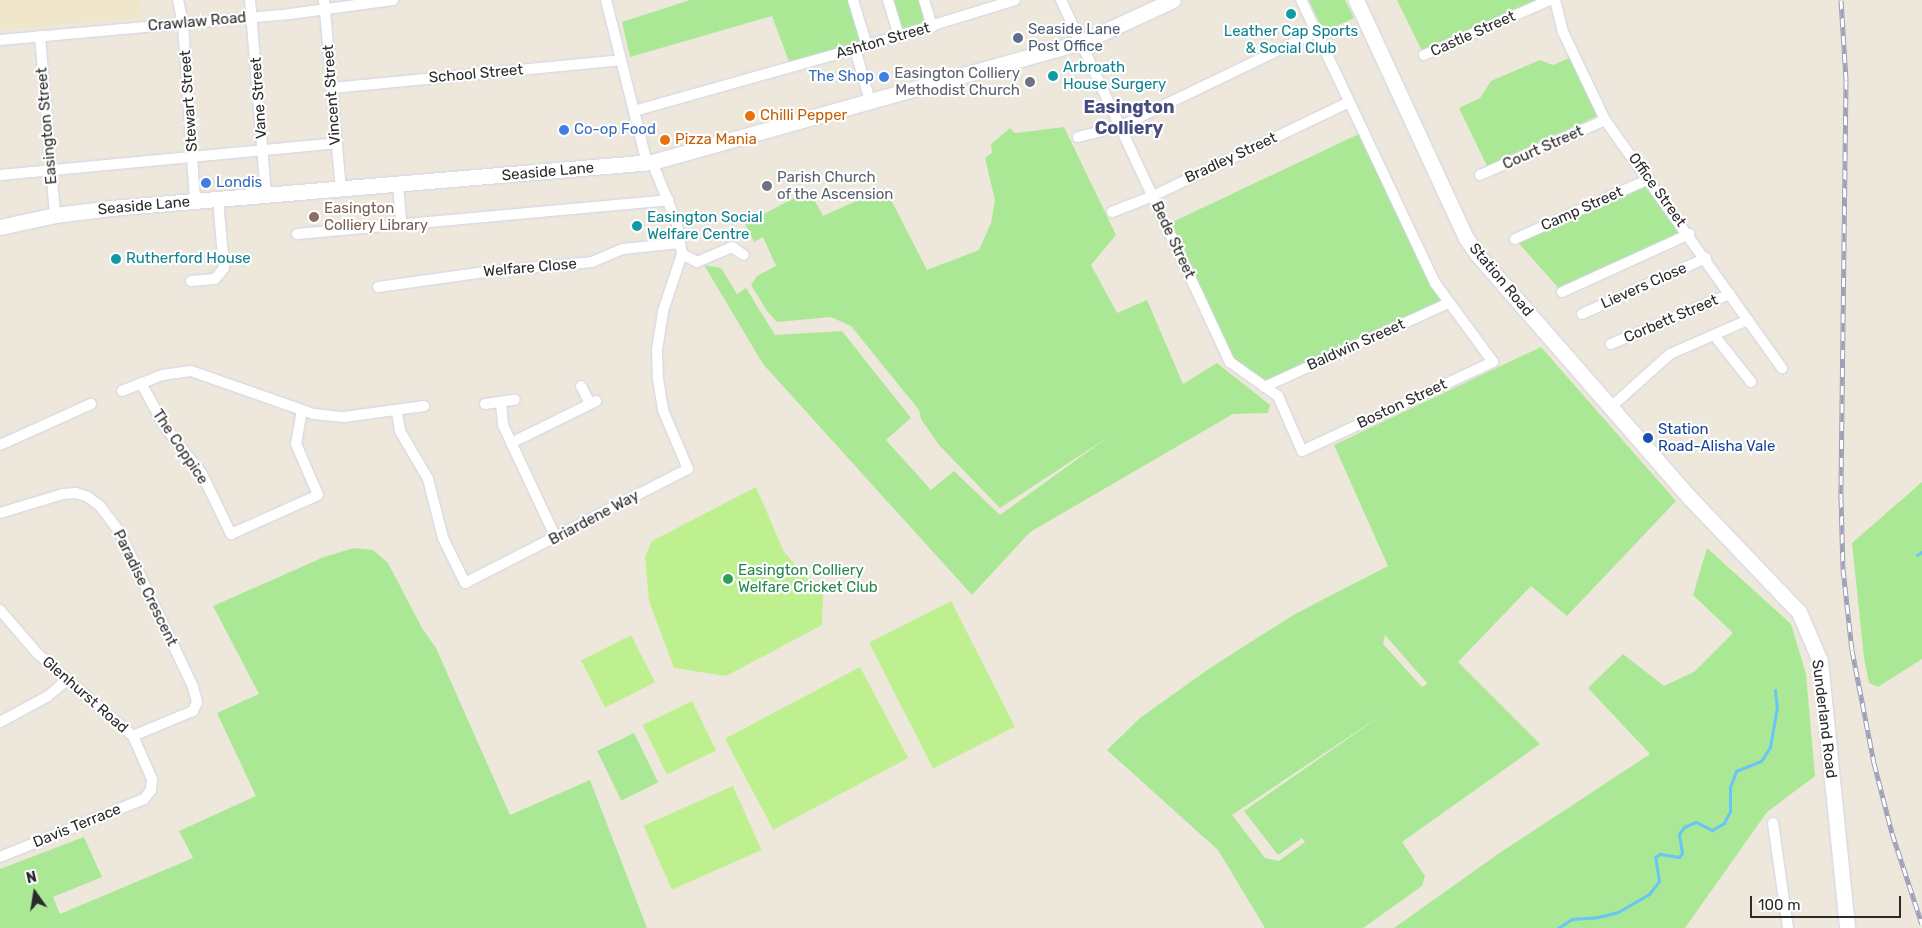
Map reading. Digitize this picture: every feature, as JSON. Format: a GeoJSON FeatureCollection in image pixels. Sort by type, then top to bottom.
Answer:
{"type":"FeatureCollection","features":[{"type":"Feature","properties":{"kind":"main road","name":"Seaside Lane"},"geometry":{"type":"LineString","coordinates":[[0,227],[55,215],[650,163],[1082,42],[1173,0]]}},
{"type":"Feature","properties":{"kind":"main road","name":"Station Road"},"geometry":{"type":"LineString","coordinates":[[1356,0],[1466,238],[1490,270],[1689,497]]}},
{"type":"Feature","properties":{"kind":"main road","name":"Sunderland Road"},"geometry":{"type":"LineString","coordinates":[[1689,497],[1799,612],[1820,661],[1847,928]]}},
{"type":"Feature","properties":{"kind":"street","name":"Stewart Street"},"geometry":{"type":"LineString","coordinates":[[178,0],[183,24],[195,202]]}},
{"type":"Feature","properties":{"kind":"street","name":"Vane Street"},"geometry":{"type":"LineString","coordinates":[[250,0],[254,17],[266,196]]}},
{"type":"Feature","properties":{"kind":"street","name":"Crawlaw Road"},"geometry":{"type":"LineString","coordinates":[[0,40],[254,17],[325,5],[393,0]]}},
{"type":"Feature","properties":{"kind":"street"},"geometry":{"type":"LineString","coordinates":[[606,0],[634,111],[650,163],[668,200],[682,254],[697,262],[732,247],[744,255]]}},
{"type":"Feature","properties":{"kind":"street"},"geometry":{"type":"LineString","coordinates":[[853,0],[866,46]]}},
{"type":"Feature","properties":{"kind":"street"},"geometry":{"type":"LineString","coordinates":[[888,0],[899,36]]}},
{"type":"Feature","properties":{"kind":"street"},"geometry":{"type":"LineString","coordinates":[[924,0],[932,27]]}},
{"type":"Feature","properties":{"kind":"street","name":"Ashton Street"},"geometry":{"type":"LineString","coordinates":[[634,111],[932,27],[1014,0]]}},
{"type":"Feature","properties":{"kind":"street","name":"Bede Street"},"geometry":{"type":"LineString","coordinates":[[1061,0],[1230,362],[1278,396],[1302,451],[1312,446]]}},
{"type":"Feature","properties":{"kind":"street"},"geometry":{"type":"LineString","coordinates":[[1301,0],[1427,267],[1448,303]]}},
{"type":"Feature","properties":{"kind":"street","name":"Castle Street"},"geometry":{"type":"LineString","coordinates":[[1424,55],[1550,0]]}},
{"type":"Feature","properties":{"kind":"street","name":"Office Street"},"geometry":{"type":"LineString","coordinates":[[1555,0],[1563,32],[1605,120],[1689,234],[1782,368]]}},
{"type":"Feature","properties":{"kind":"street","name":"Vincent Street"},"geometry":{"type":"LineString","coordinates":[[325,5],[341,190]]}},
{"type":"Feature","properties":{"kind":"street"},"geometry":{"type":"LineString","coordinates":[[1078,138],[1121,126],[1316,32]]}},
{"type":"Feature","properties":{"kind":"street","name":"Easington Street"},"geometry":{"type":"LineString","coordinates":[[40,36],[55,215]]}},
{"type":"Feature","properties":{"kind":"street"},"geometry":{"type":"LineString","coordinates":[[855,49],[870,101]]}},
{"type":"Feature","properties":{"kind":"street","name":"School Street"},"geometry":{"type":"LineString","coordinates":[[332,88],[621,60]]}},
{"type":"Feature","properties":{"kind":"street","name":"Bradley Street"},"geometry":{"type":"LineString","coordinates":[[1112,212],[1153,196],[1349,102]]}},
{"type":"Feature","properties":{"kind":"street","name":"Court Street"},"geometry":{"type":"LineString","coordinates":[[1480,175],[1605,120]]}},
{"type":"Feature","properties":{"kind":"street"},"geometry":{"type":"LineString","coordinates":[[0,175],[50,168],[336,143]]}},
{"type":"Feature","properties":{"kind":"street","name":"Camp Street"},"geometry":{"type":"LineString","coordinates":[[1516,239],[1648,179]]}},
{"type":"Feature","properties":{"kind":"street"},"geometry":{"type":"LineString","coordinates":[[398,185],[401,222]]}},
{"type":"Feature","properties":{"kind":"street"},"geometry":{"type":"LineString","coordinates":[[191,281],[215,279],[224,268],[218,200]]}},
{"type":"Feature","properties":{"kind":"street"},"geometry":{"type":"LineString","coordinates":[[297,234],[401,222],[668,200]]}},
{"type":"Feature","properties":{"kind":"street"},"geometry":{"type":"LineString","coordinates":[[1562,292],[1689,234]]}},
{"type":"Feature","properties":{"kind":"street","name":"Welfare Close"},"geometry":{"type":"LineString","coordinates":[[378,287],[485,272],[592,262],[622,249],[680,243]]}},
{"type":"Feature","properties":{"kind":"street","name":"Briardene Way"},"geometry":{"type":"LineString","coordinates":[[397,412],[400,431],[428,479],[442,538],[466,583],[688,470],[663,410],[657,350],[663,311],[682,254]]}},
{"type":"Feature","properties":{"kind":"street","name":"Lievers Close"},"geometry":{"type":"LineString","coordinates":[[1582,314],[1706,258]]}},
{"type":"Feature","properties":{"kind":"street","name":"Corbett Street"},"geometry":{"type":"LineString","coordinates":[[1611,344],[1730,294]]}},
{"type":"Feature","properties":{"kind":"street","name":"Boston Street"},"geometry":{"type":"LineString","coordinates":[[1312,446],[1493,362],[1448,303]]}},
{"type":"Feature","properties":{"kind":"street","name":"Baldwin Sreeet"},"geometry":{"type":"LineString","coordinates":[[1264,387],[1448,303]]}},
{"type":"Feature","properties":{"kind":"street"},"geometry":{"type":"LineString","coordinates":[[1611,407],[1670,354],[1748,320]]}},
{"type":"Feature","properties":{"kind":"street"},"geometry":{"type":"LineString","coordinates":[[1714,335],[1751,382]]}},
{"type":"Feature","properties":{"kind":"street"},"geometry":{"type":"LineString","coordinates":[[122,391],[162,375],[191,371],[302,411],[344,417],[397,412],[424,406]]}},
{"type":"Feature","properties":{"kind":"street","name":"The Coppice"},"geometry":{"type":"LineString","coordinates":[[142,383],[165,427],[202,474],[231,534],[318,495],[296,444],[302,411]]}},
{"type":"Feature","properties":{"kind":"street"},"geometry":{"type":"LineString","coordinates":[[511,443],[593,402],[581,386]]}},
{"type":"Feature","properties":{"kind":"street"},"geometry":{"type":"LineString","coordinates":[[485,404],[515,400]]}},
{"type":"Feature","properties":{"kind":"street"},"geometry":{"type":"LineString","coordinates":[[501,402],[503,425],[556,538]]}},
{"type":"Feature","properties":{"kind":"street"},"geometry":{"type":"LineString","coordinates":[[0,445],[91,404]]}},
{"type":"Feature","properties":{"kind":"street","name":"Paradise Crescent"},"geometry":{"type":"LineString","coordinates":[[0,513],[64,494],[76,493],[88,497],[100,506],[120,533],[193,687],[197,702],[193,711],[133,736]]}},
{"type":"Feature","properties":{"kind":"street","name":"Glenhurst Road"},"geometry":{"type":"LineString","coordinates":[[0,610],[38,654],[133,736],[152,779],[151,790]]}},
{"type":"Feature","properties":{"kind":"street"},"geometry":{"type":"LineString","coordinates":[[0,722],[48,696],[68,679]]}},
{"type":"Feature","properties":{"kind":"street","name":"Davis Terrace"},"geometry":{"type":"LineString","coordinates":[[0,857],[144,800],[151,790]]}},
{"type":"Feature","properties":{"kind":"street"},"geometry":{"type":"LineString","coordinates":[[1773,822],[1788,928]]}},
{"type":"Feature","properties":{"kind":"shaded area"},"geometry":{"type":"Polygon","coordinates":[[[0,0],[140,0],[144,18],[0,30],[0,0]]]}},
{"type":"Feature","properties":{"kind":"green space"},"geometry":{"type":"Polygon","coordinates":[[[690,0],[853,0],[867,46],[791,67],[772,16],[630,57],[622,22],[690,0]]]}},
{"type":"Feature","properties":{"kind":"green space"},"geometry":{"type":"Polygon","coordinates":[[[888,0],[924,0],[932,27],[899,36],[888,0]]]}},
{"type":"Feature","properties":{"kind":"green space"},"geometry":{"type":"Polygon","coordinates":[[[1309,0],[1345,0],[1354,18],[1324,32],[1309,0]]]}},
{"type":"Feature","properties":{"kind":"green space"},"geometry":{"type":"Polygon","coordinates":[[[1397,0],[1550,0],[1424,55],[1397,0]]]}},
{"type":"Feature","properties":{"kind":"green space"},"geometry":{"type":"Polygon","coordinates":[[[1574,56],[1602,114],[1487,166],[1459,108],[1480,98],[1491,81],[1540,60],[1553,65],[1574,56]]]}},
{"type":"Feature","properties":{"kind":"green space"},"geometry":{"type":"Polygon","coordinates":[[[1064,127],[1116,235],[1091,265],[1117,313],[1147,300],[1183,384],[1217,363],[1270,405],[1268,413],[1233,414],[1030,532],[972,595],[763,364],[704,265],[721,268],[737,294],[746,288],[775,335],[842,331],[911,418],[886,440],[931,490],[954,471],[1000,515],[1108,437],[1000,508],[939,445],[921,419],[919,410],[851,326],[831,317],[777,322],[767,311],[751,285],[757,276],[776,266],[763,237],[754,242],[745,224],[809,190],[823,216],[885,188],[927,270],[979,250],[991,223],[995,200],[985,158],[992,153],[991,144],[1010,128],[1015,133],[1064,127]]]}},
{"type":"Feature","properties":{"kind":"green space"},"geometry":{"type":"Polygon","coordinates":[[[1363,132],[1448,303],[1264,387],[1230,362],[1166,225],[1363,132]]]}},
{"type":"Feature","properties":{"kind":"green space"},"geometry":{"type":"Polygon","coordinates":[[[1649,179],[1689,234],[1562,292],[1515,239],[1649,179]]]}},
{"type":"Feature","properties":{"kind":"green space"},"geometry":{"type":"Polygon","coordinates":[[[1541,347],[1676,501],[1567,616],[1531,586],[1458,662],[1540,744],[1402,842],[1425,876],[1422,886],[1363,928],[1265,928],[1218,850],[1107,750],[1140,718],[1210,668],[1295,614],[1388,566],[1334,445],[1541,347]],[[1385,635],[1383,644],[1422,687],[1427,684],[1427,683],[1385,635]],[[1389,710],[1232,815],[1265,858],[1279,861],[1305,842],[1302,838],[1278,855],[1244,811],[1389,710]]]}},
{"type":"Feature","properties":{"kind":"green space"},"geometry":{"type":"Polygon","coordinates":[[[1922,482],[1922,659],[1878,687],[1869,683],[1864,658],[1852,543],[1922,482]]]}},
{"type":"Feature","properties":{"kind":"green space","name":"Easington Colliery Welfare Cricket Club"},"geometry":{"type":"Polygon","coordinates":[[[756,487],[784,552],[823,595],[822,625],[726,676],[674,668],[649,601],[645,557],[652,541],[756,487]]]}},
{"type":"Feature","properties":{"kind":"green space"},"geometry":{"type":"Polygon","coordinates":[[[354,548],[373,550],[388,563],[422,628],[436,648],[510,815],[590,780],[647,928],[0,928],[0,869],[84,837],[102,877],[53,897],[60,914],[193,858],[179,831],[256,796],[217,713],[259,694],[213,606],[324,557],[354,548]]]}},
{"type":"Feature","properties":{"kind":"green space"},"geometry":{"type":"Polygon","coordinates":[[[1707,548],[1791,624],[1806,674],[1815,776],[1767,812],[1685,928],[1394,928],[1498,854],[1650,754],[1588,688],[1623,654],[1664,686],[1694,672],[1733,633],[1693,595],[1707,548]]]}},
{"type":"Feature","properties":{"kind":"green space"},"geometry":{"type":"Polygon","coordinates":[[[951,601],[1015,727],[933,768],[869,643],[951,601]]]}},
{"type":"Feature","properties":{"kind":"green space"},"geometry":{"type":"Polygon","coordinates":[[[631,635],[655,682],[605,708],[581,660],[631,635]]]}},
{"type":"Feature","properties":{"kind":"green space"},"geometry":{"type":"Polygon","coordinates":[[[860,667],[908,758],[773,830],[725,739],[860,667]]]}},
{"type":"Feature","properties":{"kind":"green space"},"geometry":{"type":"Polygon","coordinates":[[[692,701],[716,750],[667,775],[643,725],[692,701]]]}},
{"type":"Feature","properties":{"kind":"green space"},"geometry":{"type":"Polygon","coordinates":[[[634,733],[658,782],[621,800],[597,751],[634,733]]]}},
{"type":"Feature","properties":{"kind":"green space"},"geometry":{"type":"Polygon","coordinates":[[[733,786],[761,850],[672,890],[643,826],[733,786]]]}},
{"type":"Feature","properties":{"kind":"waterway"},"geometry":{"type":"LineString","coordinates":[[1917,555],[1922,552]]}},
{"type":"Feature","properties":{"kind":"waterway"},"geometry":{"type":"LineString","coordinates":[[1558,928],[1572,919],[1598,917],[1618,912],[1649,894],[1659,881],[1655,857],[1660,854],[1679,857],[1682,853],[1679,834],[1684,827],[1696,822],[1712,830],[1724,823],[1730,811],[1730,787],[1736,771],[1761,761],[1770,747],[1777,709],[1775,690]]}},
{"type":"Feature","properties":{"kind":"railway"},"geometry":{"type":"LineString","coordinates":[[1841,0],[1846,80],[1841,498],[1843,569],[1852,650],[1874,763],[1892,833],[1922,924]]}},
{"type":"Feature","properties":{"kind":"place","name":"Leather Cap Sports & Social Club"},"geometry":{"type":"Point","coordinates":[1291,14]}},
{"type":"Feature","properties":{"kind":"place","name":"Seaside Lane Post Office"},"geometry":{"type":"Point","coordinates":[1018,38]}},
{"type":"Feature","properties":{"kind":"place","name":"Arbroath House Surgery"},"geometry":{"type":"Point","coordinates":[1053,76]}},
{"type":"Feature","properties":{"kind":"place","name":"The Shop"},"geometry":{"type":"Point","coordinates":[884,77]}},
{"type":"Feature","properties":{"kind":"place","name":"Easington Colliery Methodist Church"},"geometry":{"type":"Point","coordinates":[1030,82]}},
{"type":"Feature","properties":{"kind":"place","name":"Chilli Pepper"},"geometry":{"type":"Point","coordinates":[750,116]}},
{"type":"Feature","properties":{"kind":"place","name":"Co-op Food"},"geometry":{"type":"Point","coordinates":[564,130]}},
{"type":"Feature","properties":{"kind":"place","name":"Pizza Mania"},"geometry":{"type":"Point","coordinates":[665,140]}},
{"type":"Feature","properties":{"kind":"place","name":"Londis"},"geometry":{"type":"Point","coordinates":[206,183]}},
{"type":"Feature","properties":{"kind":"place","name":"Parish Church of the Ascension"},"geometry":{"type":"Point","coordinates":[767,186]}},
{"type":"Feature","properties":{"kind":"place","name":"Easington Colliery Library"},"geometry":{"type":"Point","coordinates":[314,217]}},
{"type":"Feature","properties":{"kind":"place","name":"Easington Social Welfare Centre"},"geometry":{"type":"Point","coordinates":[637,226]}},
{"type":"Feature","properties":{"kind":"place","name":"Rutherford House"},"geometry":{"type":"Point","coordinates":[116,259]}},
{"type":"Feature","properties":{"kind":"place","name":"Station Road-Alisha Vale"},"geometry":{"type":"Point","coordinates":[1648,438]}},
{"type":"Feature","properties":{"kind":"place","name":"Easington Colliery Welfare Cricket Club"},"geometry":{"type":"Point","coordinates":[728,579]}},
{"type":"Feature","properties":{"kind":"district","name":"Easington Colliery"},"geometry":{"type":"Point","coordinates":[1129,118]}}]}
